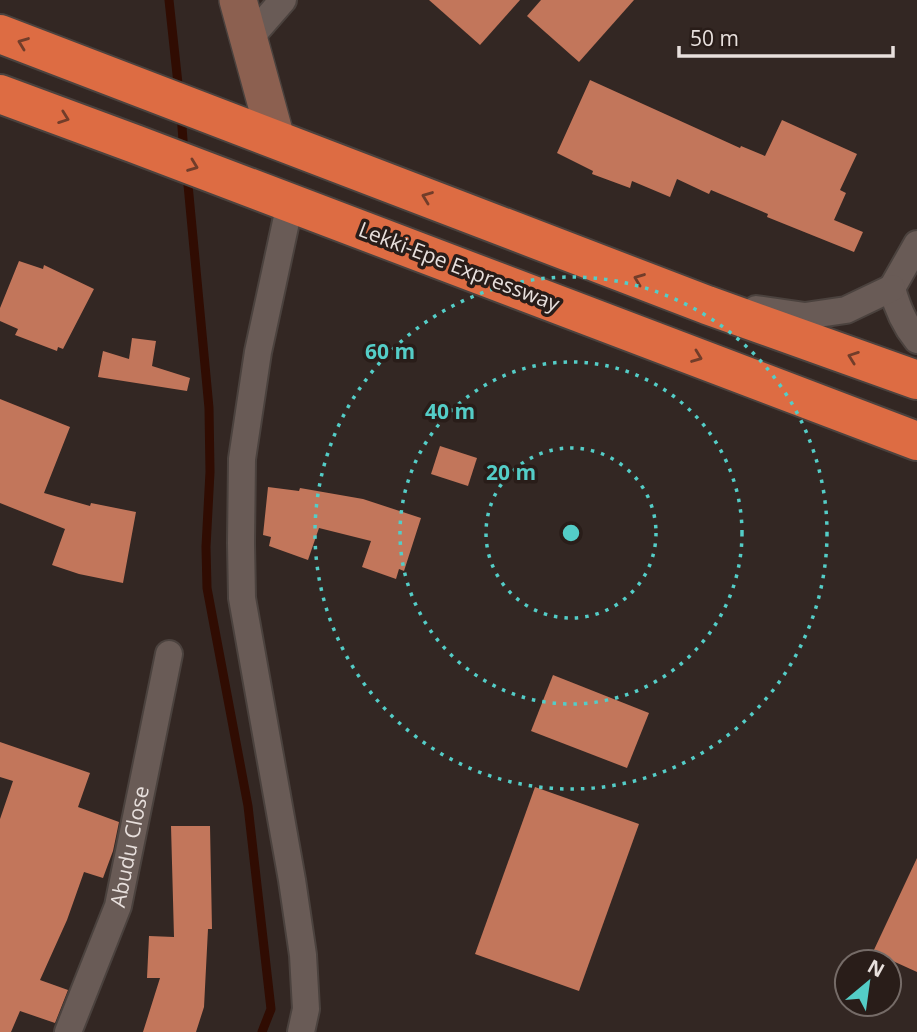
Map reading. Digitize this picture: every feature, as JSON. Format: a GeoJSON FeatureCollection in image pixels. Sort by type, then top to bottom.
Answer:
{"type":"FeatureCollection","features":[{"type":"Feature","properties":{"kind":"highway"},"geometry":{"type":"LineString","coordinates":[[0,34],[707,305],[917,380]]}},
{"type":"Feature","properties":{"kind":"highway","name":"Lekki-Epe Expressway"},"geometry":{"type":"LineString","coordinates":[[0,94],[917,441]]}},
{"type":"Feature","properties":{"kind":"street"},"geometry":{"type":"LineString","coordinates":[[238,0],[276,139]]}},
{"type":"Feature","properties":{"kind":"street"},"geometry":{"type":"LineString","coordinates":[[249,39],[284,0]]}},
{"type":"Feature","properties":{"kind":"street"},"geometry":{"type":"LineString","coordinates":[[290,202],[258,352],[242,459],[241,570],[243,598],[303,955],[306,1009],[301,1032]]}},
{"type":"Feature","properties":{"kind":"street"},"geometry":{"type":"LineString","coordinates":[[707,305],[805,316],[846,310],[892,288],[917,244]]}},
{"type":"Feature","properties":{"kind":"street"},"geometry":{"type":"LineString","coordinates":[[892,288],[895,303],[906,326],[917,340]]}},
{"type":"Feature","properties":{"kind":"street","name":"Abudu Close"},"geometry":{"type":"LineString","coordinates":[[68,1032],[118,906],[169,654]]}},
{"type":"Feature","properties":{"kind":"building"},"geometry":{"type":"Polygon","coordinates":[[[429,0],[520,0],[480,45],[429,0]]]}},
{"type":"Feature","properties":{"kind":"building"},"geometry":{"type":"Polygon","coordinates":[[[541,0],[634,0],[579,62],[527,16],[541,0]]]}},
{"type":"Feature","properties":{"kind":"building"},"geometry":{"type":"Polygon","coordinates":[[[590,80],[740,148],[741,146],[765,156],[782,120],[857,154],[840,190],[846,193],[834,220],[863,232],[854,252],[767,217],[768,214],[711,190],[709,194],[677,179],[670,197],[632,181],[630,188],[592,174],[593,171],[557,153],[590,80]]]}},
{"type":"Feature","properties":{"kind":"building"},"geometry":{"type":"Polygon","coordinates":[[[19,261],[43,269],[44,265],[94,289],[63,349],[58,347],[57,351],[15,335],[18,329],[0,321],[0,308],[19,261]]]}},
{"type":"Feature","properties":{"kind":"building"},"geometry":{"type":"Polygon","coordinates":[[[132,338],[156,341],[152,366],[190,378],[187,391],[98,377],[103,351],[129,359],[132,338]]]}},
{"type":"Feature","properties":{"kind":"building"},"geometry":{"type":"Polygon","coordinates":[[[0,399],[70,427],[44,493],[90,506],[91,503],[136,512],[123,583],[52,565],[65,529],[0,503],[0,399]]]}},
{"type":"Feature","properties":{"kind":"building"},"geometry":{"type":"Polygon","coordinates":[[[440,446],[477,458],[468,486],[431,474],[440,446]]]}},
{"type":"Feature","properties":{"kind":"building"},"geometry":{"type":"Polygon","coordinates":[[[268,487],[299,491],[300,488],[363,499],[421,518],[404,571],[399,569],[396,579],[362,567],[371,541],[319,528],[308,560],[269,546],[271,537],[263,535],[268,487]]]}},
{"type":"Feature","properties":{"kind":"building"},"geometry":{"type":"Polygon","coordinates":[[[553,675],[649,713],[627,768],[531,731],[553,675]]]}},
{"type":"Feature","properties":{"kind":"building"},"geometry":{"type":"Polygon","coordinates":[[[0,742],[90,773],[78,807],[119,822],[113,851],[103,878],[84,872],[67,920],[40,980],[68,990],[55,1023],[20,1011],[11,1032],[0,1032],[0,819],[13,781],[0,777],[0,742]]]}},
{"type":"Feature","properties":{"kind":"building"},"geometry":{"type":"Polygon","coordinates":[[[535,787],[639,824],[579,991],[475,954],[535,787]]]}},
{"type":"Feature","properties":{"kind":"building"},"geometry":{"type":"Polygon","coordinates":[[[171,826],[210,826],[212,929],[208,929],[204,1007],[196,1032],[143,1032],[160,978],[147,978],[149,936],[174,937],[171,826]]]}},
{"type":"Feature","properties":{"kind":"building"},"geometry":{"type":"Polygon","coordinates":[[[917,858],[917,972],[903,966],[903,948],[875,948],[917,858]]]}},
{"type":"Feature","properties":{"kind":"waterway"},"geometry":{"type":"LineString","coordinates":[[169,0],[179,93]]}},
{"type":"Feature","properties":{"kind":"waterway"},"geometry":{"type":"LineString","coordinates":[[181,114],[184,153]]}},
{"type":"Feature","properties":{"kind":"waterway"},"geometry":{"type":"LineString","coordinates":[[187,174],[209,408],[207,588],[248,806],[271,1009],[262,1032]]}}]}
